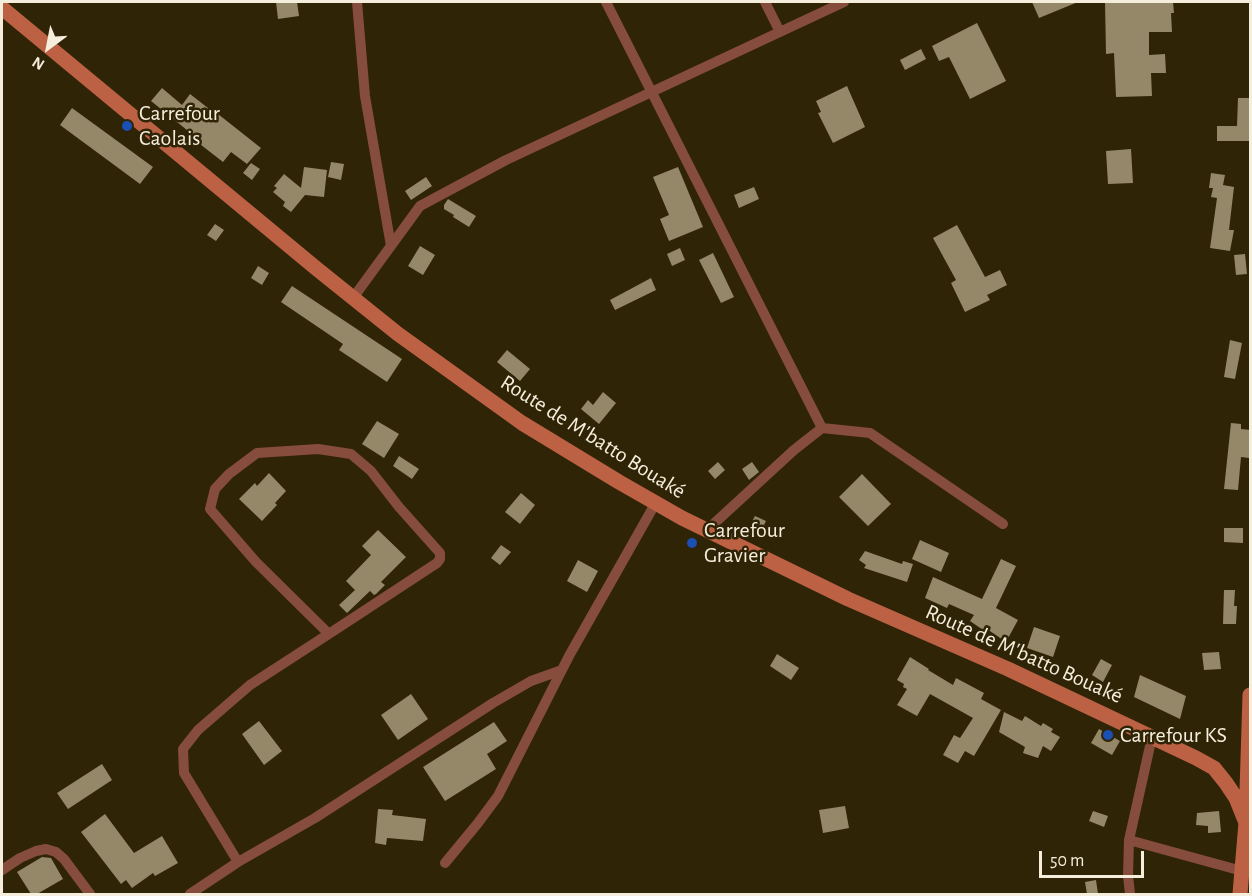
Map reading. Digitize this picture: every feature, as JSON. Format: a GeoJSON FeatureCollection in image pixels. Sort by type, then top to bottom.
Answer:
{"type":"FeatureCollection","features":[{"type":"Feature","properties":{"kind":"street"},"geometry":{"type":"LineString","coordinates":[[357,2],[365,96],[391,246]]}},
{"type":"Feature","properties":{"kind":"street"},"geometry":{"type":"LineString","coordinates":[[606,2],[822,429]]}},
{"type":"Feature","properties":{"kind":"street"},"geometry":{"type":"LineString","coordinates":[[765,2],[780,32]]}},
{"type":"Feature","properties":{"kind":"street"},"geometry":{"type":"LineString","coordinates":[[353,298],[420,206],[506,159],[843,2]]}},
{"type":"Feature","properties":{"kind":"street","name":"Route de M'batto Bouaké"},"geometry":{"type":"LineString","coordinates":[[2,8],[398,334],[522,423],[656,504],[707,530],[848,600],[1008,669],[1196,758],[1214,768],[1226,783],[1236,798],[1246,823]]}},
{"type":"Feature","properties":{"kind":"street"},"geometry":{"type":"LineString","coordinates":[[707,530],[794,450],[822,429],[870,433],[1003,524]]}},
{"type":"Feature","properties":{"kind":"street"},"geometry":{"type":"LineString","coordinates":[[238,862],[184,773],[183,749],[198,730],[250,685],[329,634],[437,563],[440,559],[440,553],[371,471],[351,454],[318,449],[257,453],[229,474],[215,489],[210,509],[256,562],[329,634]]}},
{"type":"Feature","properties":{"kind":"street"},"geometry":{"type":"LineString","coordinates":[[445,864],[498,796],[562,670],[656,504]]}},
{"type":"Feature","properties":{"kind":"street"},"geometry":{"type":"LineString","coordinates":[[190,894],[238,862],[315,818],[502,698],[531,681],[562,670]]}},
{"type":"Feature","properties":{"kind":"street"},"geometry":{"type":"LineString","coordinates":[[1240,894],[1246,823],[1251,695]]}},
{"type":"Feature","properties":{"kind":"street"},"geometry":{"type":"LineString","coordinates":[[1130,894],[1129,840],[1152,737]]}},
{"type":"Feature","properties":{"kind":"street"},"geometry":{"type":"LineString","coordinates":[[1129,840],[1242,871]]}},
{"type":"Feature","properties":{"kind":"street"},"geometry":{"type":"LineString","coordinates":[[2,870],[20,858],[46,849],[56,852],[64,859],[90,894]]}},
{"type":"Feature","properties":{"kind":"building"},"geometry":{"type":"Polygon","coordinates":[[[276,2],[297,2],[299,16],[278,19],[276,2]]]}},
{"type":"Feature","properties":{"kind":"building"},"geometry":{"type":"Polygon","coordinates":[[[1032,2],[1078,2],[1039,18],[1032,2]]]}},
{"type":"Feature","properties":{"kind":"building"},"geometry":{"type":"Polygon","coordinates":[[[1105,2],[1173,2],[1172,32],[1149,32],[1149,55],[1165,54],[1166,73],[1151,73],[1152,96],[1116,97],[1114,53],[1106,54],[1105,2]]]}},
{"type":"Feature","properties":{"kind":"building"},"geometry":{"type":"Polygon","coordinates":[[[977,23],[1006,81],[970,99],[949,57],[939,61],[932,46],[977,23]]]}},
{"type":"Feature","properties":{"kind":"building"},"geometry":{"type":"Polygon","coordinates":[[[921,49],[926,59],[905,70],[900,60],[921,49]]]}},
{"type":"Feature","properties":{"kind":"building"},"geometry":{"type":"Polygon","coordinates":[[[847,86],[865,127],[833,143],[818,113],[821,112],[816,101],[847,86]]]}},
{"type":"Feature","properties":{"kind":"building"},"geometry":{"type":"Polygon","coordinates":[[[162,88],[182,105],[190,94],[261,148],[247,164],[231,152],[223,162],[151,101],[162,88]]]}},
{"type":"Feature","properties":{"kind":"building"},"geometry":{"type":"Polygon","coordinates":[[[1238,98],[1251,98],[1251,141],[1217,141],[1217,126],[1237,126],[1238,98]]]}},
{"type":"Feature","properties":{"kind":"building"},"geometry":{"type":"Polygon","coordinates":[[[72,108],[153,167],[140,184],[60,125],[72,108]]]}},
{"type":"Feature","properties":{"kind":"building"},"geometry":{"type":"Polygon","coordinates":[[[1131,149],[1133,183],[1108,184],[1106,151],[1131,149]]]}},
{"type":"Feature","properties":{"kind":"building"},"geometry":{"type":"Polygon","coordinates":[[[331,162],[344,164],[341,180],[328,177],[331,162]]]}},
{"type":"Feature","properties":{"kind":"building"},"geometry":{"type":"Polygon","coordinates":[[[251,163],[260,169],[252,180],[243,173],[251,163]]]}},
{"type":"Feature","properties":{"kind":"building"},"geometry":{"type":"Polygon","coordinates":[[[304,167],[327,170],[324,197],[305,195],[291,212],[283,206],[285,202],[273,192],[277,188],[274,186],[284,174],[301,188],[304,167]]]}},
{"type":"Feature","properties":{"kind":"building"},"geometry":{"type":"Polygon","coordinates":[[[678,167],[703,227],[669,241],[660,219],[669,215],[653,177],[678,167]]]}},
{"type":"Feature","properties":{"kind":"building"},"geometry":{"type":"Polygon","coordinates":[[[1211,173],[1225,175],[1223,185],[1234,187],[1229,230],[1234,230],[1230,251],[1210,248],[1217,198],[1211,197],[1213,188],[1209,188],[1211,173]]]}},
{"type":"Feature","properties":{"kind":"building"},"geometry":{"type":"Polygon","coordinates":[[[426,177],[432,186],[411,200],[405,191],[426,177]]]}},
{"type":"Feature","properties":{"kind":"building"},"geometry":{"type":"Polygon","coordinates":[[[754,187],[759,199],[739,208],[734,195],[754,187]]]}},
{"type":"Feature","properties":{"kind":"building"},"geometry":{"type":"Polygon","coordinates":[[[448,199],[476,216],[469,227],[444,209],[448,199]]]}},
{"type":"Feature","properties":{"kind":"building"},"geometry":{"type":"Polygon","coordinates":[[[215,224],[224,230],[216,241],[207,235],[215,224]]]}},
{"type":"Feature","properties":{"kind":"building"},"geometry":{"type":"Polygon","coordinates":[[[957,225],[985,277],[1000,270],[1007,285],[987,295],[990,300],[965,312],[951,283],[956,280],[933,238],[957,225]]]}},
{"type":"Feature","properties":{"kind":"building"},"geometry":{"type":"Polygon","coordinates":[[[420,246],[435,255],[423,275],[408,266],[420,246]]]}},
{"type":"Feature","properties":{"kind":"building"},"geometry":{"type":"Polygon","coordinates":[[[680,248],[685,260],[672,266],[667,254],[680,248]]]}},
{"type":"Feature","properties":{"kind":"building"},"geometry":{"type":"Polygon","coordinates":[[[713,253],[734,297],[721,303],[699,260],[713,253]]]}},
{"type":"Feature","properties":{"kind":"building"},"geometry":{"type":"Polygon","coordinates":[[[1245,254],[1247,274],[1236,275],[1234,255],[1245,254]]]}},
{"type":"Feature","properties":{"kind":"building"},"geometry":{"type":"Polygon","coordinates":[[[258,266],[269,273],[262,285],[251,278],[258,266]]]}},
{"type":"Feature","properties":{"kind":"building"},"geometry":{"type":"Polygon","coordinates":[[[651,278],[656,290],[615,310],[610,300],[651,278]]]}},
{"type":"Feature","properties":{"kind":"building"},"geometry":{"type":"Polygon","coordinates":[[[292,286],[402,359],[387,382],[339,350],[343,344],[281,302],[292,286]]]}},
{"type":"Feature","properties":{"kind":"building"},"geometry":{"type":"Polygon","coordinates":[[[1230,340],[1242,343],[1235,379],[1224,377],[1230,340]]]}},
{"type":"Feature","properties":{"kind":"building"},"geometry":{"type":"Polygon","coordinates":[[[507,350],[530,369],[520,381],[497,362],[507,350]]]}},
{"type":"Feature","properties":{"kind":"building"},"geometry":{"type":"Polygon","coordinates":[[[603,392],[616,403],[599,424],[581,409],[588,400],[593,405],[603,392]]]}},
{"type":"Feature","properties":{"kind":"building"},"geometry":{"type":"Polygon","coordinates":[[[377,421],[399,434],[384,458],[362,444],[377,421]]]}},
{"type":"Feature","properties":{"kind":"building"},"geometry":{"type":"Polygon","coordinates":[[[1231,423],[1241,424],[1241,429],[1251,430],[1249,458],[1241,457],[1238,490],[1224,489],[1231,423]]]}},
{"type":"Feature","properties":{"kind":"building"},"geometry":{"type":"Polygon","coordinates":[[[399,456],[419,469],[412,479],[393,466],[399,456]]]}},
{"type":"Feature","properties":{"kind":"building"},"geometry":{"type":"Polygon","coordinates":[[[718,462],[725,470],[715,479],[708,471],[718,462]]]}},
{"type":"Feature","properties":{"kind":"building"},"geometry":{"type":"Polygon","coordinates":[[[752,462],[759,472],[749,480],[742,469],[752,462]]]}},
{"type":"Feature","properties":{"kind":"building"},"geometry":{"type":"Polygon","coordinates":[[[269,473],[286,491],[262,521],[239,499],[255,483],[257,486],[269,473]]]}},
{"type":"Feature","properties":{"kind":"building"},"geometry":{"type":"Polygon","coordinates":[[[862,474],[891,504],[868,526],[839,497],[862,474]]]}},
{"type":"Feature","properties":{"kind":"building"},"geometry":{"type":"Polygon","coordinates":[[[521,493],[535,505],[520,524],[505,512],[521,493]]]}},
{"type":"Feature","properties":{"kind":"building"},"geometry":{"type":"Polygon","coordinates":[[[755,516],[766,521],[760,533],[749,527],[755,516]]]}},
{"type":"Feature","properties":{"kind":"building"},"geometry":{"type":"Polygon","coordinates":[[[1224,528],[1243,528],[1243,543],[1224,542],[1224,528]]]}},
{"type":"Feature","properties":{"kind":"building"},"geometry":{"type":"Polygon","coordinates":[[[378,530],[406,557],[381,582],[385,585],[376,594],[370,591],[347,613],[339,605],[355,590],[346,581],[371,555],[362,546],[378,530]]]}},
{"type":"Feature","properties":{"kind":"building"},"geometry":{"type":"Polygon","coordinates":[[[920,540],[949,553],[941,572],[912,559],[920,540]]]}},
{"type":"Feature","properties":{"kind":"building"},"geometry":{"type":"Polygon","coordinates":[[[501,545],[511,552],[500,565],[491,558],[501,545]]]}},
{"type":"Feature","properties":{"kind":"building"},"geometry":{"type":"Polygon","coordinates":[[[865,551],[902,564],[903,561],[913,564],[907,582],[864,568],[866,565],[859,560],[865,551]]]}},
{"type":"Feature","properties":{"kind":"building"},"geometry":{"type":"Polygon","coordinates":[[[1001,559],[1016,566],[996,608],[1018,620],[1006,642],[970,621],[974,615],[949,604],[947,608],[925,598],[933,577],[982,599],[1001,559]]]}},
{"type":"Feature","properties":{"kind":"building"},"geometry":{"type":"Polygon","coordinates":[[[578,560],[598,571],[587,592],[567,581],[578,560]]]}},
{"type":"Feature","properties":{"kind":"building"},"geometry":{"type":"Polygon","coordinates":[[[1224,590],[1235,590],[1236,624],[1223,624],[1224,590]]]}},
{"type":"Feature","properties":{"kind":"building"},"geometry":{"type":"Polygon","coordinates":[[[1034,627],[1060,636],[1053,657],[1027,648],[1034,627]]]}},
{"type":"Feature","properties":{"kind":"building"},"geometry":{"type":"Polygon","coordinates":[[[1219,652],[1221,669],[1204,670],[1202,653],[1219,652]]]}},
{"type":"Feature","properties":{"kind":"building"},"geometry":{"type":"Polygon","coordinates":[[[777,654],[799,668],[791,680],[770,666],[777,654]]]}},
{"type":"Feature","properties":{"kind":"building"},"geometry":{"type":"Polygon","coordinates":[[[910,657],[953,685],[956,678],[984,693],[981,699],[1001,710],[974,756],[965,751],[958,763],[943,755],[954,735],[960,738],[973,718],[930,694],[917,716],[897,705],[907,689],[897,680],[910,657]]]}},
{"type":"Feature","properties":{"kind":"building"},"geometry":{"type":"Polygon","coordinates":[[[1101,659],[1112,665],[1103,682],[1092,675],[1101,659]]]}},
{"type":"Feature","properties":{"kind":"building"},"geometry":{"type":"Polygon","coordinates":[[[1140,675],[1186,696],[1180,719],[1134,697],[1140,675]]]}},
{"type":"Feature","properties":{"kind":"building"},"geometry":{"type":"Polygon","coordinates":[[[411,694],[428,719],[398,740],[381,715],[411,694]]]}},
{"type":"Feature","properties":{"kind":"building"},"geometry":{"type":"Polygon","coordinates":[[[1004,712],[1022,721],[1025,716],[1041,726],[1043,723],[1053,729],[1051,732],[1060,737],[1051,751],[1043,746],[1038,758],[1023,753],[1025,747],[999,732],[1004,712]]]}},
{"type":"Feature","properties":{"kind":"building"},"geometry":{"type":"Polygon","coordinates":[[[259,721],[282,751],[264,765],[242,734],[259,721]]]}},
{"type":"Feature","properties":{"kind":"building"},"geometry":{"type":"Polygon","coordinates":[[[494,722],[507,741],[487,754],[496,769],[445,801],[423,767],[494,722]]]}},
{"type":"Feature","properties":{"kind":"building"},"geometry":{"type":"Polygon","coordinates":[[[1099,729],[1120,741],[1112,755],[1091,743],[1099,729]]]}},
{"type":"Feature","properties":{"kind":"building"},"geometry":{"type":"Polygon","coordinates":[[[102,764],[112,780],[68,809],[57,793],[102,764]]]}},
{"type":"Feature","properties":{"kind":"building"},"geometry":{"type":"Polygon","coordinates":[[[845,806],[849,828],[823,833],[819,810],[845,806]]]}},
{"type":"Feature","properties":{"kind":"building"},"geometry":{"type":"Polygon","coordinates":[[[378,809],[393,810],[392,815],[426,819],[423,841],[387,838],[386,845],[375,843],[378,809]]]}},
{"type":"Feature","properties":{"kind":"building"},"geometry":{"type":"Polygon","coordinates":[[[1093,811],[1108,816],[1104,827],[1089,821],[1093,811]]]}},
{"type":"Feature","properties":{"kind":"building"},"geometry":{"type":"Polygon","coordinates":[[[1219,811],[1221,832],[1208,833],[1208,826],[1196,825],[1197,813],[1219,811]]]}},
{"type":"Feature","properties":{"kind":"building"},"geometry":{"type":"Polygon","coordinates":[[[105,814],[134,853],[162,836],[178,863],[155,876],[153,873],[132,888],[126,880],[121,884],[81,832],[105,814]]]}},
{"type":"Feature","properties":{"kind":"building"},"geometry":{"type":"Polygon","coordinates":[[[42,857],[51,858],[63,879],[37,894],[31,894],[17,872],[42,857]]]}},
{"type":"Feature","properties":{"kind":"building"},"geometry":{"type":"Polygon","coordinates":[[[1096,880],[1098,894],[1087,894],[1085,882],[1096,880]]]}},
{"type":"Feature","properties":{"kind":"place","name":"Carrefour Caolais"},"geometry":{"type":"Point","coordinates":[127,126]}},
{"type":"Feature","properties":{"kind":"place","name":"Carrefour Gravier"},"geometry":{"type":"Point","coordinates":[692,543]}},
{"type":"Feature","properties":{"kind":"place","name":"Carrefour KS"},"geometry":{"type":"Point","coordinates":[1108,735]}}]}
